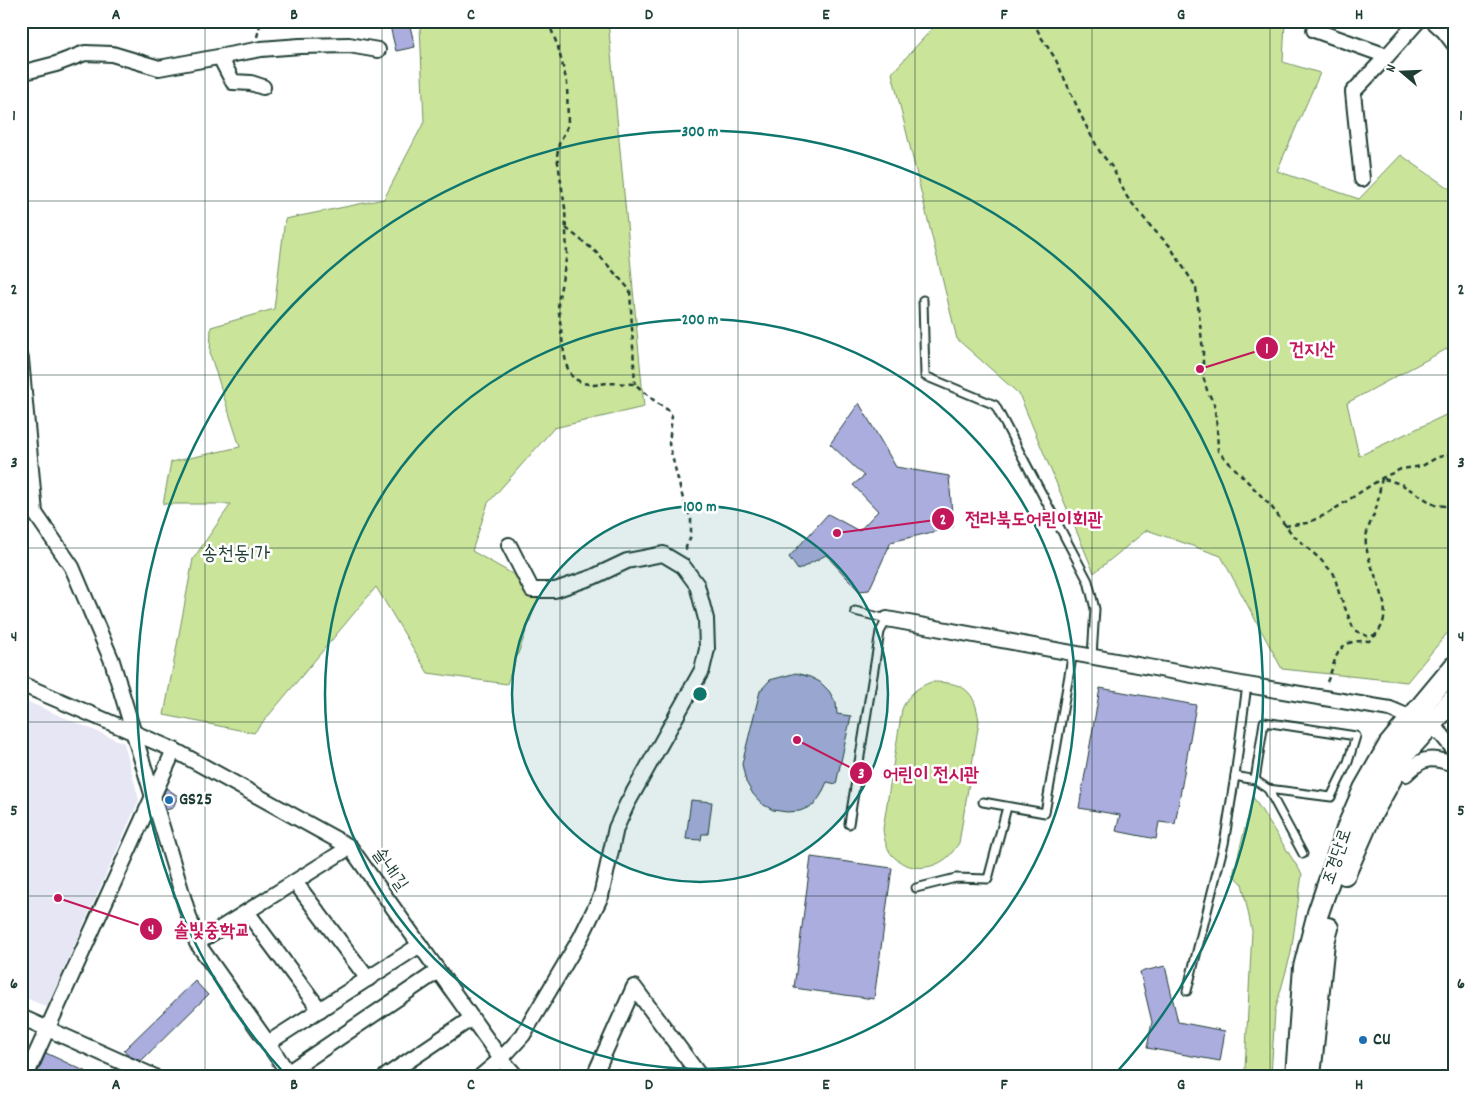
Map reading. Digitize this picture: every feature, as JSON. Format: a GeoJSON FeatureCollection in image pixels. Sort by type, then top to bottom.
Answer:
{"type":"FeatureCollection","features":[{"type":"Feature","properties":{"kind":"street"},"geometry":{"type":"LineString","coordinates":[[1362,179],[1353,92],[1418,21]]}},
{"type":"Feature","properties":{"kind":"street"},"geometry":{"type":"LineString","coordinates":[[1433,21],[1454,44]]}},
{"type":"Feature","properties":{"kind":"street"},"geometry":{"type":"LineString","coordinates":[[1314,30],[1387,56]]}},
{"type":"Feature","properties":{"kind":"street"},"geometry":{"type":"LineString","coordinates":[[21,73],[56,64],[85,53],[112,54],[159,68],[242,51],[300,46],[349,45],[378,50]]}},
{"type":"Feature","properties":{"kind":"street"},"geometry":{"type":"LineString","coordinates":[[220,57],[233,82],[251,83],[263,87]]}},
{"type":"Feature","properties":{"kind":"street"},"geometry":{"type":"LineString","coordinates":[[21,358],[35,512],[72,567],[112,661],[197,943],[288,1074],[438,971]]}},
{"type":"Feature","properties":{"kind":"street"},"geometry":{"type":"LineString","coordinates":[[21,509],[35,512]]}},
{"type":"Feature","properties":{"kind":"street"},"geometry":{"type":"LineString","coordinates":[[481,1076],[501,1059],[523,1035],[581,937],[601,896],[616,828],[702,670],[708,649],[706,619],[698,585],[683,566],[663,554],[627,561],[593,577],[554,590],[532,590],[509,545]]}},
{"type":"Feature","properties":{"kind":"street"},"geometry":{"type":"LineString","coordinates":[[887,619],[1247,685],[1390,709],[1431,726],[1442,735],[1454,750]]}},
{"type":"Feature","properties":{"kind":"street","name":"조경단로"},"geometry":{"type":"LineString","coordinates":[[1296,1076],[1304,967],[1318,914],[1348,826],[1364,789],[1389,746],[1454,667]]}},
{"type":"Feature","properties":{"kind":"street","name":"솔내1길"},"geometry":{"type":"LineString","coordinates":[[21,684],[174,750],[350,848],[501,1059],[516,1076]]}},
{"type":"Feature","properties":{"kind":"street","name":"조경단로"},"geometry":{"type":"LineString","coordinates":[[1310,1076],[1324,942],[1346,869],[1370,817],[1406,752],[1454,699]]}},
{"type":"Feature","properties":{"kind":"street"},"geometry":{"type":"LineString","coordinates":[[26,1076],[174,750]]}},
{"type":"Feature","properties":{"kind":"street"},"geometry":{"type":"LineString","coordinates":[[1396,770],[1406,774],[1416,764],[1432,758],[1447,762],[1454,759]]}},
{"type":"Feature","properties":{"kind":"street"},"geometry":{"type":"LineString","coordinates":[[197,943],[350,848]]}},
{"type":"Feature","properties":{"kind":"street"},"geometry":{"type":"LineString","coordinates":[[295,882],[368,979]]}},
{"type":"Feature","properties":{"kind":"street"},"geometry":{"type":"LineString","coordinates":[[248,912],[320,1010]]}},
{"type":"Feature","properties":{"kind":"street"},"geometry":{"type":"LineString","coordinates":[[268,1043],[420,946]]}},
{"type":"Feature","properties":{"kind":"street"},"geometry":{"type":"LineString","coordinates":[[594,1076],[634,986],[700,1076]]}},
{"type":"Feature","properties":{"kind":"street"},"geometry":{"type":"LineString","coordinates":[[21,1017],[152,1076]]}},
{"type":"Feature","properties":{"kind":"street"},"geometry":{"type":"LineString","coordinates":[[386,1076],[472,1018]]}},
{"type":"Feature","properties":{"kind":"lane"},"geometry":{"type":"LineString","coordinates":[[923,300],[925,376],[995,405],[1088,581],[1095,609],[1092,656]]}},
{"type":"Feature","properties":{"kind":"lane"},"geometry":{"type":"LineString","coordinates":[[849,824],[880,632],[887,619],[854,611]]}},
{"type":"Feature","properties":{"kind":"lane"},"geometry":{"type":"LineString","coordinates":[[983,802],[1045,813],[1073,652]]}},
{"type":"Feature","properties":{"kind":"lane"},"geometry":{"type":"LineString","coordinates":[[1187,991],[1224,844],[1247,685]]}},
{"type":"Feature","properties":{"kind":"lane"},"geometry":{"type":"LineString","coordinates":[[1255,780],[1264,722],[1356,736],[1348,762],[1331,797],[1268,789]]}},
{"type":"Feature","properties":{"kind":"lane"},"geometry":{"type":"LineString","coordinates":[[1235,776],[1255,780],[1268,789],[1303,854]]}},
{"type":"Feature","properties":{"kind":"lane"},"geometry":{"type":"LineString","coordinates":[[916,888],[956,878],[988,879],[1007,807]]}},
{"type":"Feature","properties":{"kind":"path"},"geometry":{"type":"LineString","coordinates":[[548,21],[558,47],[567,83],[568,125],[559,144],[557,156],[566,208],[567,254],[558,303],[562,347],[567,367],[573,378],[594,385],[607,383],[635,384],[668,410],[672,416],[669,444],[683,498],[691,519],[691,536],[686,547],[689,573]]}},
{"type":"Feature","properties":{"kind":"path"},"geometry":{"type":"LineString","coordinates":[[1033,21],[1055,58],[1085,124],[1100,152],[1112,167],[1127,197],[1152,228],[1169,245],[1196,287],[1203,351],[1203,376],[1214,404],[1218,426],[1218,451],[1270,505],[1285,526],[1334,574],[1342,602],[1354,630],[1367,636],[1377,635]]}},
{"type":"Feature","properties":{"kind":"path"},"geometry":{"type":"LineString","coordinates":[[566,228],[596,252],[630,290],[632,362],[635,384]]}},
{"type":"Feature","properties":{"kind":"path"},"geometry":{"type":"LineString","coordinates":[[1285,526],[1306,522],[1327,514],[1382,478],[1402,469],[1422,466],[1438,457],[1454,454]]}},
{"type":"Feature","properties":{"kind":"path"},"geometry":{"type":"LineString","coordinates":[[1382,478],[1401,484],[1435,505],[1454,507]]}},
{"type":"Feature","properties":{"kind":"path"},"geometry":{"type":"LineString","coordinates":[[1327,682],[1341,646],[1358,640],[1369,641],[1377,635],[1385,621],[1384,600],[1366,545],[1369,525],[1377,506],[1382,478]]}},
{"type":"Feature","properties":{"kind":"shaded area"},"geometry":{"type":"Polygon","coordinates":[[[21,699],[124,743],[139,800],[47,1007],[21,996],[21,699]]]}},
{"type":"Feature","properties":{"kind":"green space"},"geometry":{"type":"Polygon","coordinates":[[[412,21],[608,21],[644,407],[554,428],[488,503],[472,551],[541,590],[507,684],[428,673],[376,587],[254,733],[164,715],[193,559],[231,504],[163,504],[171,462],[240,447],[210,354],[211,327],[274,309],[285,219],[384,199],[424,122],[420,26],[412,21]]]}},
{"type":"Feature","properties":{"kind":"green space"},"geometry":{"type":"Polygon","coordinates":[[[939,21],[1285,21],[1283,62],[1320,73],[1277,171],[1359,199],[1401,155],[1454,192],[1454,345],[1347,403],[1359,456],[1454,411],[1454,625],[1407,682],[1282,669],[1221,556],[1147,530],[1094,573],[1019,394],[957,339],[892,73],[939,21]]]}},
{"type":"Feature","properties":{"kind":"green space"},"geometry":{"type":"Polygon","coordinates":[[[931,682],[951,684],[966,690],[974,702],[979,722],[959,843],[943,861],[920,868],[898,861],[892,855],[888,849],[883,829],[902,709],[907,699],[914,692],[931,682]]]}},
{"type":"Feature","properties":{"kind":"green space"},"geometry":{"type":"Polygon","coordinates":[[[1253,797],[1302,874],[1291,953],[1275,1011],[1271,1076],[1241,1076],[1245,1069],[1252,931],[1242,883],[1233,875],[1253,797]]]}},
{"type":"Feature","properties":{"kind":"building"},"geometry":{"type":"Polygon","coordinates":[[[409,22],[415,47],[396,51],[390,26],[409,22]]]}},
{"type":"Feature","properties":{"kind":"building"},"geometry":{"type":"Polygon","coordinates":[[[859,403],[896,467],[949,476],[953,527],[891,542],[869,590],[859,591],[826,555],[798,570],[789,557],[828,514],[859,531],[878,511],[853,485],[864,476],[830,444],[859,403]]]}},
{"type":"Feature","properties":{"kind":"building"},"geometry":{"type":"Polygon","coordinates":[[[796,673],[820,682],[829,691],[836,703],[837,714],[851,716],[836,784],[827,782],[814,805],[800,811],[787,812],[773,810],[762,804],[746,782],[742,764],[760,691],[770,680],[796,673]]]}},
{"type":"Feature","properties":{"kind":"building"},"geometry":{"type":"Polygon","coordinates":[[[1100,688],[1196,705],[1175,824],[1159,822],[1156,839],[1116,831],[1120,815],[1079,808],[1100,688]]]}},
{"type":"Feature","properties":{"kind":"building","name":"GS25"},"geometry":{"type":"Polygon","coordinates":[[[166,788],[178,796],[173,808],[166,810],[162,797],[166,788]]]}},
{"type":"Feature","properties":{"kind":"building"},"geometry":{"type":"Polygon","coordinates":[[[691,800],[712,802],[708,834],[702,834],[701,840],[686,839],[691,800]]]}},
{"type":"Feature","properties":{"kind":"building"},"geometry":{"type":"Polygon","coordinates":[[[811,857],[892,868],[874,999],[794,988],[811,857]]]}},
{"type":"Feature","properties":{"kind":"building"},"geometry":{"type":"Polygon","coordinates":[[[1165,966],[1178,1022],[1225,1031],[1220,1061],[1147,1048],[1152,1022],[1140,972],[1165,966]]]}},
{"type":"Feature","properties":{"kind":"building"},"geometry":{"type":"Polygon","coordinates":[[[195,981],[208,995],[141,1061],[129,1056],[124,1050],[195,981]]]}},
{"type":"Feature","properties":{"kind":"building"},"geometry":{"type":"Polygon","coordinates":[[[46,1053],[95,1076],[36,1076],[46,1053]]]}},
{"type":"Feature","properties":{"kind":"place","name":"건지산"},"geometry":{"type":"Point","coordinates":[1200,369]}},
{"type":"Feature","properties":{"kind":"place","name":"전라북도어린이회관"},"geometry":{"type":"Point","coordinates":[837,533]}},
{"type":"Feature","properties":{"kind":"place","name":"어린이 전시관"},"geometry":{"type":"Point","coordinates":[797,740]}},
{"type":"Feature","properties":{"kind":"place","name":"GS25"},"geometry":{"type":"Point","coordinates":[169,800]}},
{"type":"Feature","properties":{"kind":"place","name":"솔빛중학교"},"geometry":{"type":"Point","coordinates":[58,898]}},
{"type":"Feature","properties":{"kind":"place","name":"CU"},"geometry":{"type":"Point","coordinates":[1363,1040]}},
{"type":"Feature","properties":{"kind":"district","name":"송천동1가"},"geometry":{"type":"Point","coordinates":[236,555]}}]}
